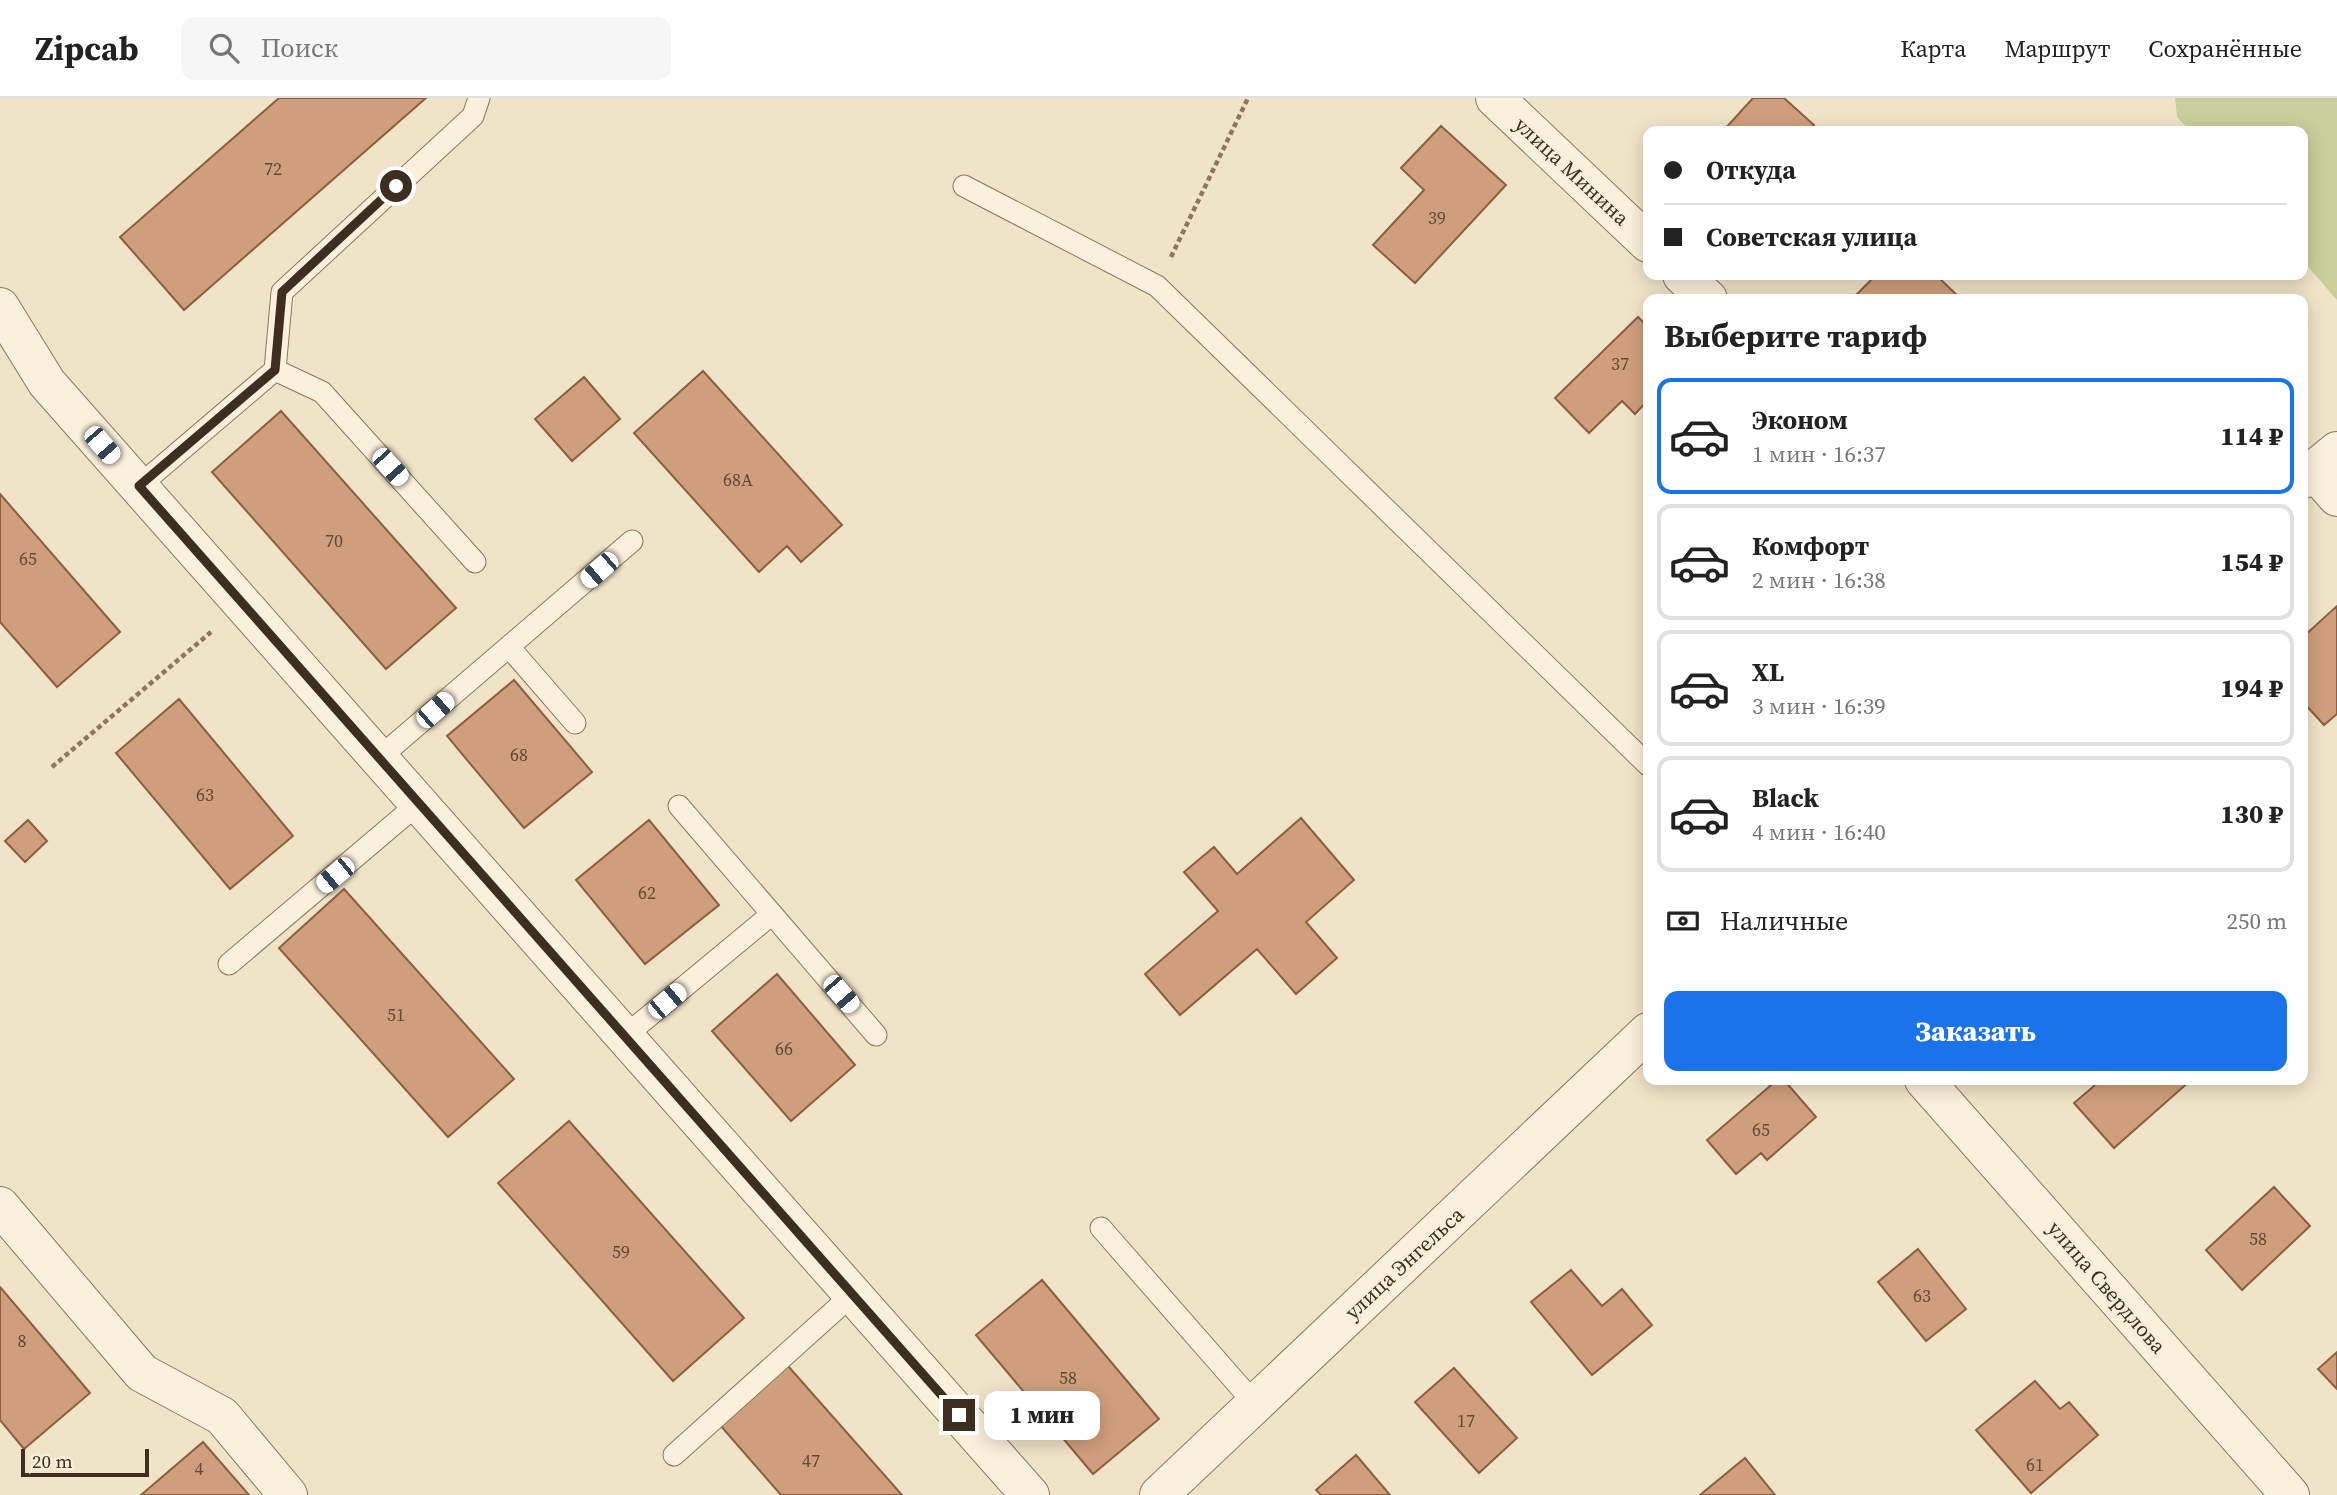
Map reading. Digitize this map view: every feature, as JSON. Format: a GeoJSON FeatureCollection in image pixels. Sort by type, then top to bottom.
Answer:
{"type":"FeatureCollection","features":[{"type":"Feature","properties":{"kind":"street","name":"улица Минина"},"geometry":{"type":"LineString","coordinates":[[1494,98],[1643,238]]}},
{"type":"Feature","properties":{"kind":"street"},"geometry":{"type":"LineString","coordinates":[[1687,280],[1703,294]]}},
{"type":"Feature","properties":{"kind":"street"},"geometry":{"type":"LineString","coordinates":[[0,307],[47,383],[1030,1495]]}},
{"type":"Feature","properties":{"kind":"street","name":"улица Энгельса"},"geometry":{"type":"LineString","coordinates":[[1159,1495],[1643,1037]]}},
{"type":"Feature","properties":{"kind":"street","name":"улица Свердлова"},"geometry":{"type":"LineString","coordinates":[[1928,1085],[2290,1495]]}},
{"type":"Feature","properties":{"kind":"street"},"geometry":{"type":"LineString","coordinates":[[0,1206],[142,1373],[222,1416],[288,1495]]}},
{"type":"Feature","properties":{"kind":"lane"},"geometry":{"type":"LineString","coordinates":[[139,486],[275,370],[282,292],[473,116],[479,98]]}},
{"type":"Feature","properties":{"kind":"lane"},"geometry":{"type":"LineString","coordinates":[[964,186],[1157,286],[1643,760]]}},
{"type":"Feature","properties":{"kind":"lane"},"geometry":{"type":"LineString","coordinates":[[275,370],[322,391],[475,562]]}},
{"type":"Feature","properties":{"kind":"lane"},"geometry":{"type":"LineString","coordinates":[[379,758],[632,541]]}},
{"type":"Feature","properties":{"kind":"lane"},"geometry":{"type":"LineString","coordinates":[[509,647],[575,723]]}},
{"type":"Feature","properties":{"kind":"lane"},"geometry":{"type":"LineString","coordinates":[[229,964],[419,803]]}},
{"type":"Feature","properties":{"kind":"lane"},"geometry":{"type":"LineString","coordinates":[[679,806],[876,1034]]}},
{"type":"Feature","properties":{"kind":"lane"},"geometry":{"type":"LineString","coordinates":[[625,1036],[772,914]]}},
{"type":"Feature","properties":{"kind":"lane"},"geometry":{"type":"LineString","coordinates":[[1101,1228],[1255,1404]]}},
{"type":"Feature","properties":{"kind":"lane"},"geometry":{"type":"LineString","coordinates":[[674,1455],[853,1294]]}},
{"type":"Feature","properties":{"kind":"path"},"geometry":{"type":"LineString","coordinates":[[1157,286],[1248,98]]}},
{"type":"Feature","properties":{"kind":"path"},"geometry":{"type":"LineString","coordinates":[[52,767],[243,604]]}},
{"type":"Feature","properties":{"kind":"green space"},"geometry":{"type":"Polygon","coordinates":[[[2175,98],[2337,98],[2337,300],[2308,267],[2308,126],[2185,126],[2177,117],[2175,98]]]}},
{"type":"Feature","properties":{"kind":"building"},"geometry":{"type":"Polygon","coordinates":[[[279,98],[426,98],[184,310],[120,237],[279,98]]]}},
{"type":"Feature","properties":{"kind":"building"},"geometry":{"type":"Polygon","coordinates":[[[1753,98],[1784,98],[1814,125],[1813,126],[1728,126],[1753,98]]]}},
{"type":"Feature","properties":{"kind":"building"},"geometry":{"type":"Polygon","coordinates":[[[1441,126],[1506,185],[1415,283],[1373,245],[1424,190],[1401,168],[1441,126]]]}},
{"type":"Feature","properties":{"kind":"building"},"geometry":{"type":"Polygon","coordinates":[[[1871,280],[1941,280],[1956,294],[1857,294],[1871,280]]]}},
{"type":"Feature","properties":{"kind":"building"},"geometry":{"type":"Polygon","coordinates":[[[1638,317],[1643,322],[1643,405],[1635,414],[1622,401],[1589,433],[1555,398],[1638,317]]]}},
{"type":"Feature","properties":{"kind":"building"},"geometry":{"type":"Polygon","coordinates":[[[703,371],[842,525],[801,562],[787,546],[759,572],[634,433],[703,371]]]}},
{"type":"Feature","properties":{"kind":"building"},"geometry":{"type":"Polygon","coordinates":[[[584,377],[620,419],[572,461],[535,419],[584,377]]]}},
{"type":"Feature","properties":{"kind":"building"},"geometry":{"type":"Polygon","coordinates":[[[281,411],[456,608],[386,669],[212,472],[281,411]]]}},
{"type":"Feature","properties":{"kind":"building"},"geometry":{"type":"Polygon","coordinates":[[[0,494],[120,632],[57,687],[0,622],[0,494]]]}},
{"type":"Feature","properties":{"kind":"building"},"geometry":{"type":"Polygon","coordinates":[[[2337,606],[2337,714],[2324,725],[2308,707],[2308,632],[2337,606]]]}},
{"type":"Feature","properties":{"kind":"building"},"geometry":{"type":"Polygon","coordinates":[[[514,680],[592,772],[524,828],[447,736],[514,680]]]}},
{"type":"Feature","properties":{"kind":"building"},"geometry":{"type":"Polygon","coordinates":[[[179,699],[293,836],[230,889],[116,753],[179,699]]]}},
{"type":"Feature","properties":{"kind":"building"},"geometry":{"type":"Polygon","coordinates":[[[1301,818],[1354,880],[1306,922],[1337,958],[1296,994],[1257,949],[1180,1015],[1145,974],[1218,911],[1184,872],[1214,847],[1237,874],[1301,818]]]}},
{"type":"Feature","properties":{"kind":"building"},"geometry":{"type":"Polygon","coordinates":[[[28,820],[47,841],[25,862],[5,841],[28,820]]]}},
{"type":"Feature","properties":{"kind":"building"},"geometry":{"type":"Polygon","coordinates":[[[649,820],[719,905],[645,964],[576,880],[649,820]]]}},
{"type":"Feature","properties":{"kind":"building"},"geometry":{"type":"Polygon","coordinates":[[[344,889],[514,1079],[448,1137],[279,948],[344,889]]]}},
{"type":"Feature","properties":{"kind":"building"},"geometry":{"type":"Polygon","coordinates":[[[777,974],[855,1065],[791,1121],[712,1031],[777,974]]]}},
{"type":"Feature","properties":{"kind":"building"},"geometry":{"type":"Polygon","coordinates":[[[1771,1085],[1788,1085],[1816,1117],[1767,1160],[1761,1153],[1736,1174],[1707,1140],[1771,1085]]]}},
{"type":"Feature","properties":{"kind":"building"},"geometry":{"type":"Polygon","coordinates":[[[2095,1085],[2185,1085],[2114,1148],[2074,1103],[2095,1085]]]}},
{"type":"Feature","properties":{"kind":"building"},"geometry":{"type":"Polygon","coordinates":[[[569,1121],[744,1318],[673,1381],[498,1183],[569,1121]]]}},
{"type":"Feature","properties":{"kind":"building"},"geometry":{"type":"Polygon","coordinates":[[[2274,1187],[2310,1226],[2242,1290],[2206,1250],[2274,1187]]]}},
{"type":"Feature","properties":{"kind":"building"},"geometry":{"type":"Polygon","coordinates":[[[1918,1249],[1966,1309],[1926,1341],[1878,1282],[1918,1249]]]}},
{"type":"Feature","properties":{"kind":"building"},"geometry":{"type":"Polygon","coordinates":[[[1571,1270],[1602,1306],[1622,1289],[1652,1325],[1592,1375],[1531,1302],[1571,1270]]]}},
{"type":"Feature","properties":{"kind":"building"},"geometry":{"type":"Polygon","coordinates":[[[1042,1280],[1159,1419],[1093,1474],[976,1335],[1042,1280]]]}},
{"type":"Feature","properties":{"kind":"building"},"geometry":{"type":"Polygon","coordinates":[[[0,1287],[90,1393],[24,1449],[0,1420],[0,1287]]]}},
{"type":"Feature","properties":{"kind":"building"},"geometry":{"type":"Polygon","coordinates":[[[2337,1352],[2337,1389],[2318,1369],[2337,1352]]]}},
{"type":"Feature","properties":{"kind":"building"},"geometry":{"type":"Polygon","coordinates":[[[788,1366],[902,1495],[781,1495],[720,1425],[788,1366]]]}},
{"type":"Feature","properties":{"kind":"building"},"geometry":{"type":"Polygon","coordinates":[[[1454,1368],[1517,1438],[1479,1473],[1415,1402],[1454,1368]]]}},
{"type":"Feature","properties":{"kind":"building"},"geometry":{"type":"Polygon","coordinates":[[[2035,1381],[2060,1409],[2069,1402],[2098,1435],[2031,1493],[1976,1430],[2035,1381]]]}},
{"type":"Feature","properties":{"kind":"building"},"geometry":{"type":"Polygon","coordinates":[[[203,1442],[249,1495],[141,1495],[203,1442]]]}},
{"type":"Feature","properties":{"kind":"building"},"geometry":{"type":"Polygon","coordinates":[[[1356,1455],[1390,1495],[1321,1495],[1316,1490],[1356,1455]]]}},
{"type":"Feature","properties":{"kind":"building"},"geometry":{"type":"Polygon","coordinates":[[[1745,1458],[1775,1495],[1700,1495],[1745,1458]]]}},
{"type":"Feature","properties":{"kind":"route"},"geometry":{"type":"LineString","coordinates":[[396,186],[282,292],[275,370],[139,486],[959,1415]]}}]}
